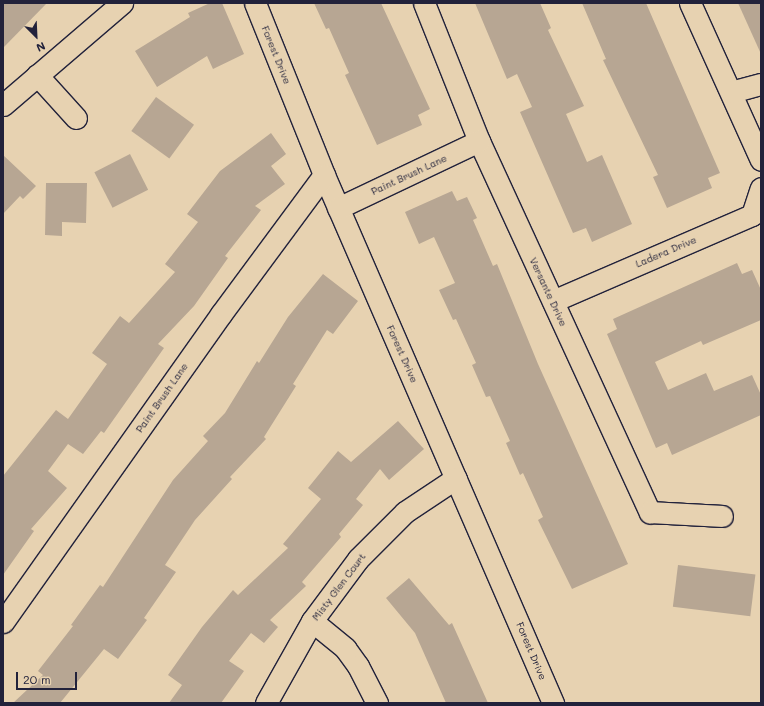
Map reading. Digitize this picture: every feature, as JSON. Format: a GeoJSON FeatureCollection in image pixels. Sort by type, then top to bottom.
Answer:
{"type":"FeatureCollection","features":[{"type":"Feature","properties":{"kind":"street"},"geometry":{"type":"LineString","coordinates":[[3,106],[122,3]]}},
{"type":"Feature","properties":{"kind":"street","name":"Forest Drive"},"geometry":{"type":"LineString","coordinates":[[255,3],[338,208],[553,703]]}},
{"type":"Feature","properties":{"kind":"street","name":"Versante Drive"},"geometry":{"type":"LineString","coordinates":[[424,3],[479,142],[650,512],[722,516]]}},
{"type":"Feature","properties":{"kind":"street"},"geometry":{"type":"LineString","coordinates":[[690,3],[761,160]]}},
{"type":"Feature","properties":{"kind":"street"},"geometry":{"type":"LineString","coordinates":[[37,75],[76,118]]}},
{"type":"Feature","properties":{"kind":"street"},"geometry":{"type":"LineString","coordinates":[[731,92],[761,84]]}},
{"type":"Feature","properties":{"kind":"street","name":"Paint Brush Lane"},"geometry":{"type":"LineString","coordinates":[[338,208],[479,142]]}},
{"type":"Feature","properties":{"kind":"street","name":"Paint Brush Lane"},"geometry":{"type":"LineString","coordinates":[[3,622],[221,314],[324,175]]}},
{"type":"Feature","properties":{"kind":"street","name":"Ladera Drive"},"geometry":{"type":"LineString","coordinates":[[553,301],[752,215],[761,188]]}},
{"type":"Feature","properties":{"kind":"street","name":"Misty Glen Court"},"geometry":{"type":"LineString","coordinates":[[266,703],[312,621],[358,559],[405,512],[456,478]]}},
{"type":"Feature","properties":{"kind":"street"},"geometry":{"type":"LineString","coordinates":[[312,621],[345,648],[358,666],[377,703]]}},
{"type":"Feature","properties":{"kind":"building"},"geometry":{"type":"Polygon","coordinates":[[[3,3],[47,3],[3,48],[3,3]]]}},
{"type":"Feature","properties":{"kind":"building"},"geometry":{"type":"Polygon","coordinates":[[[210,3],[222,3],[244,54],[213,69],[207,56],[157,87],[135,51],[190,17],[188,13],[210,3]]]}},
{"type":"Feature","properties":{"kind":"building"},"geometry":{"type":"Polygon","coordinates":[[[314,3],[381,3],[430,109],[418,115],[422,125],[377,145],[345,75],[349,73],[329,28],[326,29],[314,3]]]}},
{"type":"Feature","properties":{"kind":"building"},"geometry":{"type":"Polygon","coordinates":[[[475,3],[540,3],[551,28],[548,30],[584,106],[566,114],[587,162],[602,155],[632,224],[592,242],[586,228],[573,233],[520,112],[532,107],[517,74],[507,79],[475,3]]]}},
{"type":"Feature","properties":{"kind":"building"},"geometry":{"type":"Polygon","coordinates":[[[582,3],[646,3],[720,173],[708,178],[712,188],[667,208],[653,177],[658,175],[603,60],[606,59],[582,3]]]}},
{"type":"Feature","properties":{"kind":"building"},"geometry":{"type":"Polygon","coordinates":[[[738,3],[761,3],[761,54],[738,3]]]}},
{"type":"Feature","properties":{"kind":"building"},"geometry":{"type":"Polygon","coordinates":[[[156,97],[194,125],[169,159],[131,131],[156,97]]]}},
{"type":"Feature","properties":{"kind":"building"},"geometry":{"type":"Polygon","coordinates":[[[271,133],[286,154],[271,166],[285,184],[255,206],[261,210],[225,256],[228,258],[194,306],[158,344],[164,348],[104,433],[101,431],[83,454],[68,444],[48,471],[67,488],[31,529],[34,531],[3,575],[3,476],[56,410],[68,419],[107,364],[92,353],[120,316],[129,323],[175,272],[165,264],[198,222],[187,214],[220,171],[271,133]]]}},
{"type":"Feature","properties":{"kind":"building"},"geometry":{"type":"Polygon","coordinates":[[[130,154],[148,190],[113,208],[94,172],[130,154]]]}},
{"type":"Feature","properties":{"kind":"building"},"geometry":{"type":"Polygon","coordinates":[[[3,155],[36,186],[23,199],[20,196],[3,214],[3,155]]]}},
{"type":"Feature","properties":{"kind":"building"},"geometry":{"type":"Polygon","coordinates":[[[46,183],[87,183],[86,223],[62,222],[62,236],[45,235],[46,183]]]}},
{"type":"Feature","properties":{"kind":"building"},"geometry":{"type":"Polygon","coordinates":[[[452,191],[457,201],[467,197],[477,218],[473,220],[493,266],[497,264],[538,364],[628,564],[572,589],[538,520],[543,517],[523,473],[520,475],[506,443],[510,441],[490,396],[486,397],[472,365],[476,363],[456,319],[453,320],[439,290],[455,283],[434,237],[419,244],[405,212],[452,191]]]}},
{"type":"Feature","properties":{"kind":"building"},"geometry":{"type":"Polygon","coordinates":[[[737,263],[742,274],[752,270],[761,290],[761,320],[703,345],[701,341],[655,362],[668,390],[706,373],[714,391],[752,375],[761,395],[761,415],[672,455],[667,443],[656,448],[607,334],[617,329],[613,319],[737,263]]]}},
{"type":"Feature","properties":{"kind":"building"},"geometry":{"type":"Polygon","coordinates":[[[323,274],[358,301],[333,334],[327,330],[293,384],[296,386],[264,437],[266,439],[230,477],[232,479],[195,520],[165,565],[176,572],[144,618],[147,620],[118,659],[104,649],[60,703],[13,703],[43,675],[38,671],[73,626],[71,625],[100,585],[103,587],[173,480],[208,441],[203,436],[225,413],[257,361],[259,363],[288,317],[323,274]]]}},
{"type":"Feature","properties":{"kind":"building"},"geometry":{"type":"Polygon","coordinates":[[[398,421],[424,449],[389,480],[380,469],[356,499],[363,505],[339,534],[341,537],[302,582],[306,586],[270,620],[278,627],[264,643],[251,633],[229,661],[244,671],[221,703],[169,703],[182,685],[168,675],[202,627],[233,590],[238,595],[288,548],[283,544],[321,499],[308,488],[338,451],[351,462],[398,421]]]}},
{"type":"Feature","properties":{"kind":"building"},"geometry":{"type":"Polygon","coordinates":[[[678,565],[755,575],[750,616],[673,607],[678,565]]]}},
{"type":"Feature","properties":{"kind":"building"},"geometry":{"type":"Polygon","coordinates":[[[409,578],[449,625],[452,623],[488,703],[446,703],[415,633],[386,598],[409,578]]]}}]}
